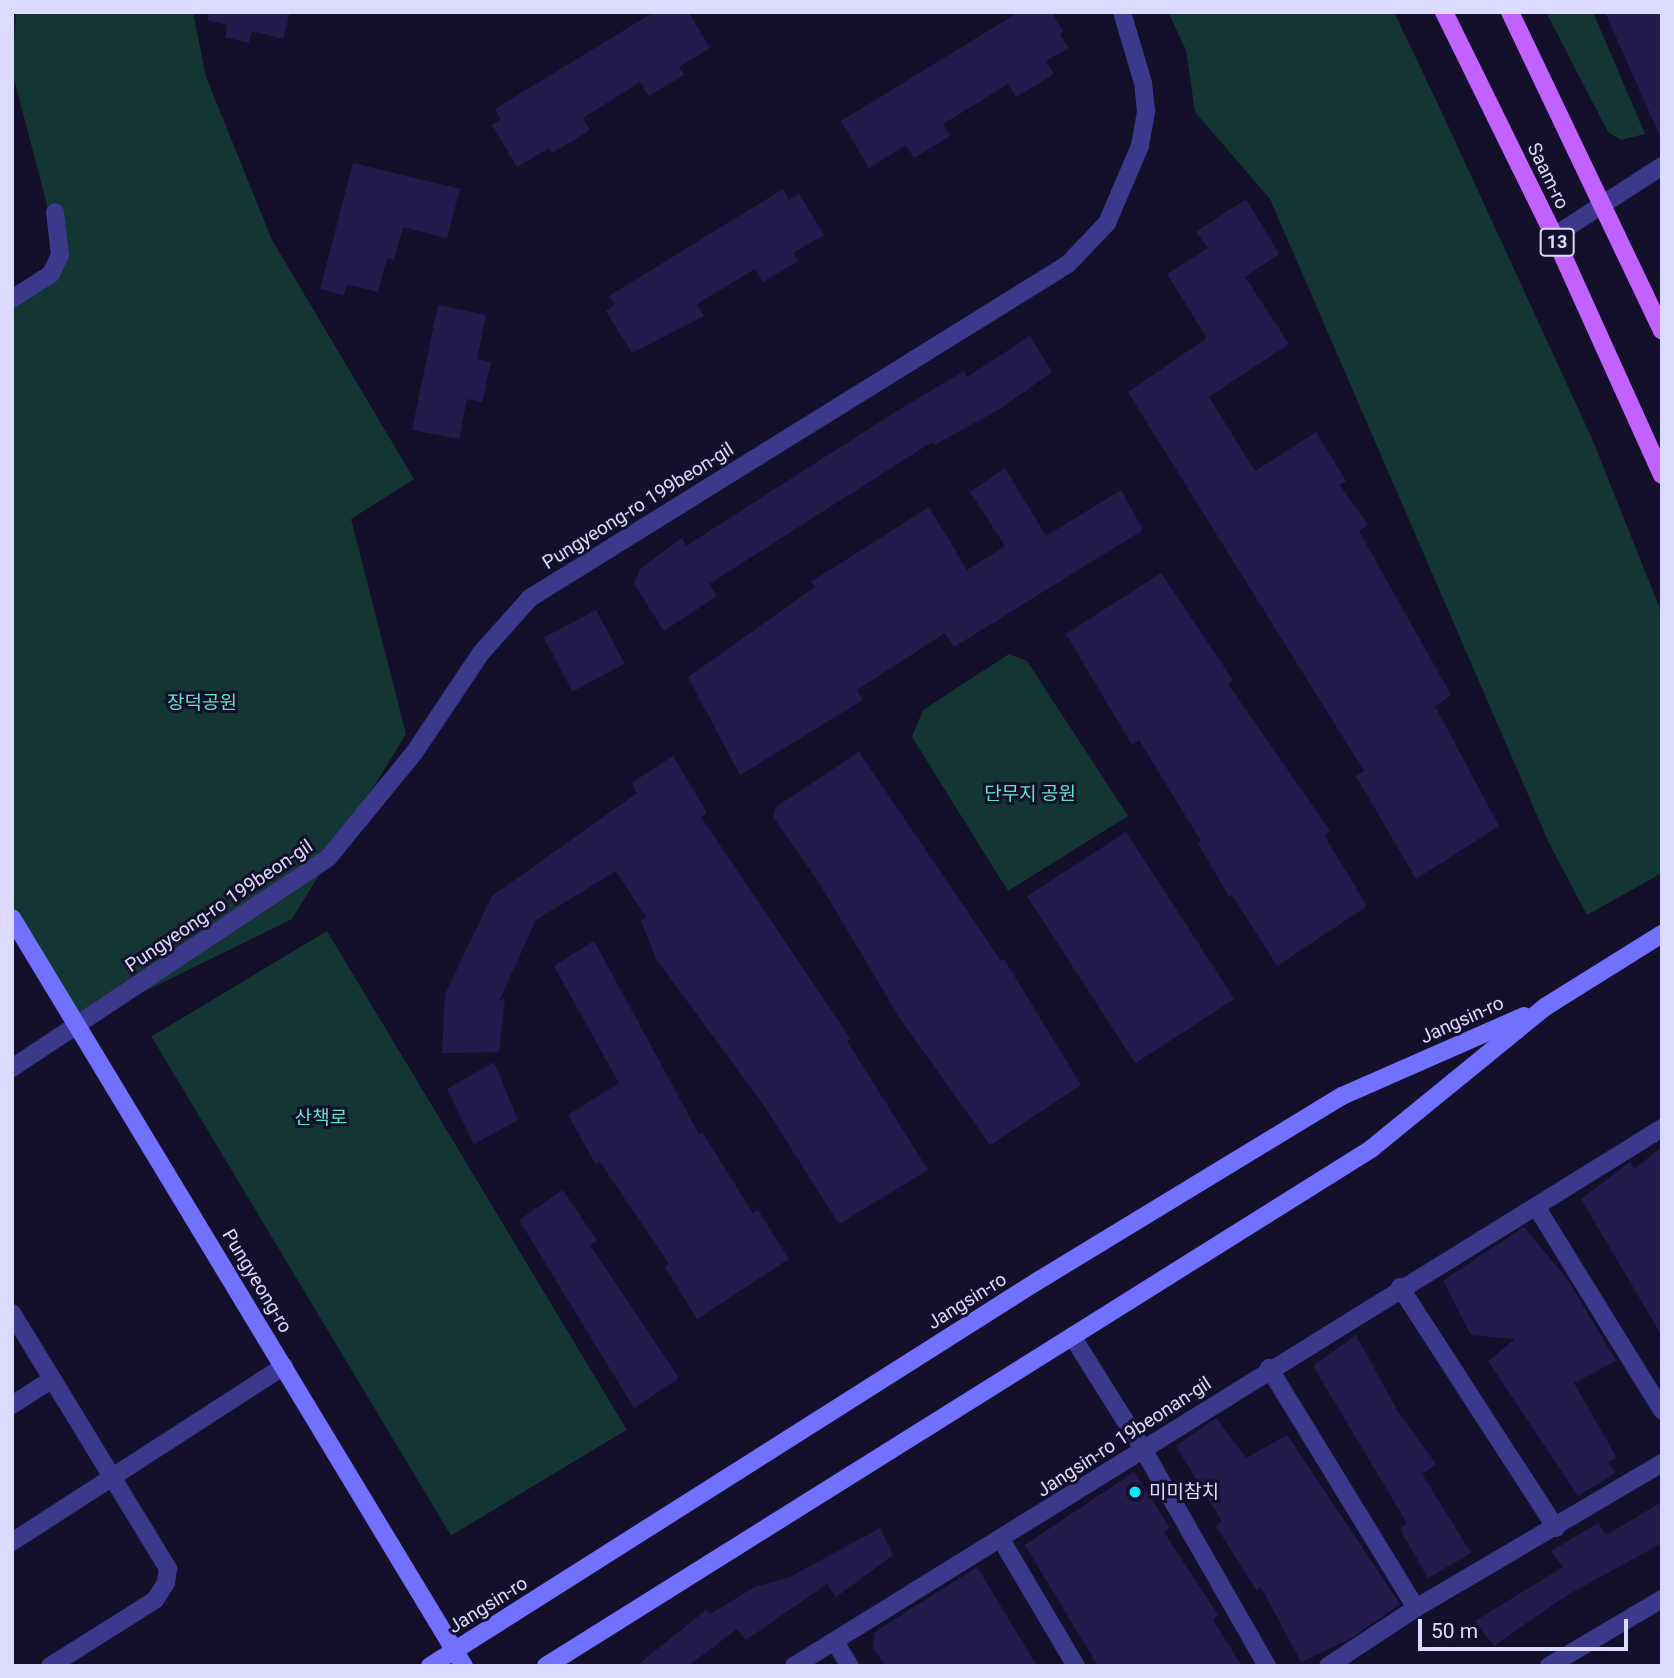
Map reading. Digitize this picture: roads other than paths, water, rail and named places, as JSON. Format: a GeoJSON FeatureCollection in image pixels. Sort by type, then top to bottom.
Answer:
{"type":"FeatureCollection","features":[{"type":"Feature","properties":{"kind":"main road","name":"Saam-ro"},"geometry":{"type":"LineString","coordinates":[[1444,12],[1554,236],[1662,475]]}},
{"type":"Feature","properties":{"kind":"main road","name":"Saam-ro"},"geometry":{"type":"LineString","coordinates":[[1510,12],[1662,331]]}},
{"type":"Feature","properties":{"kind":"main road","name":"Pungyeong-ro"},"geometry":{"type":"LineString","coordinates":[[12,918],[460,1658]]}},
{"type":"Feature","properties":{"kind":"main road","name":"Jangsin-ro"},"geometry":{"type":"LineString","coordinates":[[546,1666],[1371,1149],[1545,1007],[1662,934]]}},
{"type":"Feature","properties":{"kind":"main road","name":"Jangsin-ro"},"geometry":{"type":"LineString","coordinates":[[430,1666],[460,1658],[1035,1282],[1342,1096],[1545,1007]]}},
{"type":"Feature","properties":{"kind":"street","name":"Pungyeong-ro 199beon-gil"},"geometry":{"type":"LineString","coordinates":[[12,1068],[328,858],[389,786],[481,653],[530,598],[977,322],[1082,250],[1107,223],[1122,197],[1140,146],[1146,111],[1136,50],[1122,12]]}},
{"type":"Feature","properties":{"kind":"street"},"geometry":{"type":"LineString","coordinates":[[1554,236],[1662,166]]}},
{"type":"Feature","properties":{"kind":"street"},"geometry":{"type":"LineString","coordinates":[[12,299],[51,274],[60,256],[55,212]]}},
{"type":"Feature","properties":{"kind":"street","name":"Jangsin-ro 19beonan-gil"},"geometry":{"type":"LineString","coordinates":[[794,1666],[1002,1541],[1269,1368],[1400,1287],[1537,1208],[1662,1128]]}},
{"type":"Feature","properties":{"kind":"street"},"geometry":{"type":"LineString","coordinates":[[1537,1208],[1662,1410]]}},
{"type":"Feature","properties":{"kind":"street"},"geometry":{"type":"LineString","coordinates":[[1400,1287],[1556,1528]]}},
{"type":"Feature","properties":{"kind":"street"},"geometry":{"type":"LineString","coordinates":[[12,1313],[168,1569],[166,1583],[155,1600],[50,1666]]}},
{"type":"Feature","properties":{"kind":"street"},"geometry":{"type":"LineString","coordinates":[[1072,1336],[1144,1451],[1267,1666]]}},
{"type":"Feature","properties":{"kind":"street"},"geometry":{"type":"LineString","coordinates":[[12,1542],[284,1366]]}},
{"type":"Feature","properties":{"kind":"street"},"geometry":{"type":"LineString","coordinates":[[1269,1368],[1416,1608]]}},
{"type":"Feature","properties":{"kind":"street"},"geometry":{"type":"LineString","coordinates":[[12,1405],[51,1380]]}},
{"type":"Feature","properties":{"kind":"street"},"geometry":{"type":"LineString","coordinates":[[1328,1666],[1416,1608],[1556,1528],[1662,1463]]}},
{"type":"Feature","properties":{"kind":"street"},"geometry":{"type":"LineString","coordinates":[[1002,1541],[1076,1666]]}},
{"type":"Feature","properties":{"kind":"street"},"geometry":{"type":"LineString","coordinates":[[1549,1666],[1662,1599]]}},
{"type":"Feature","properties":{"kind":"street"},"geometry":{"type":"LineString","coordinates":[[835,1642],[850,1666]]}},
{"type":"Feature","properties":{"kind":"place","name":"미미참치"},"geometry":{"type":"Point","coordinates":[1135,1492]}},
{"type":"Feature","properties":{"kind":"park label","name":"장덕공원"},"geometry":{"type":"Point","coordinates":[202,703]}},
{"type":"Feature","properties":{"kind":"park label","name":"단무지 공원"},"geometry":{"type":"Point","coordinates":[1030,794]}},
{"type":"Feature","properties":{"kind":"park label","name":"산책로"},"geometry":{"type":"Point","coordinates":[321,1118]}}]}
